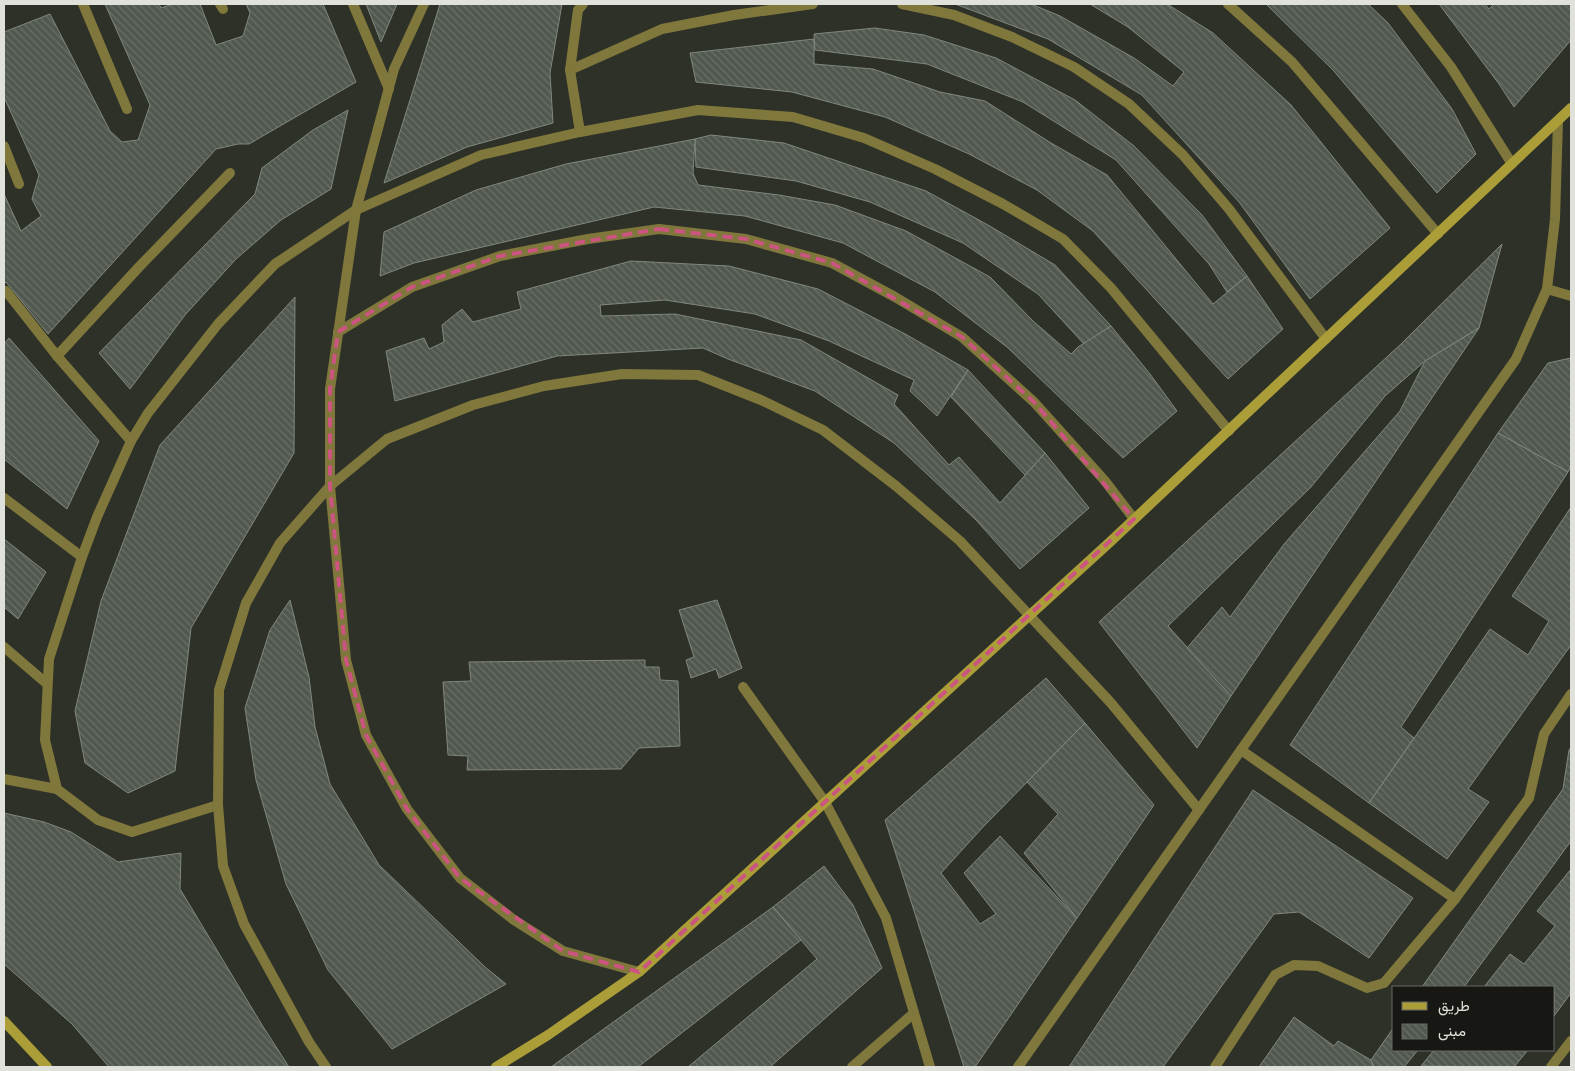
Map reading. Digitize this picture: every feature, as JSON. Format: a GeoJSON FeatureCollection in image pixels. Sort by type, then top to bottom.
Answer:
{"type":"FeatureCollection","features":[{"type":"Feature","properties":{"kind":"main road"},"geometry":{"type":"LineString","coordinates":[[496,1067],[548,1035],[639,972],[1030,616],[1571,108]]}},
{"type":"Feature","properties":{"kind":"main road"},"geometry":{"type":"LineString","coordinates":[[4,1021],[47,1067]]}},
{"type":"Feature","properties":{"kind":"street"},"geometry":{"type":"LineString","coordinates":[[83,4],[127,109]]}},
{"type":"Feature","properties":{"kind":"street"},"geometry":{"type":"LineString","coordinates":[[353,4],[389,89]]}},
{"type":"Feature","properties":{"kind":"street"},"geometry":{"type":"LineString","coordinates":[[424,4],[394,69],[356,210],[330,389],[330,486],[346,660],[366,735],[407,809],[460,878],[514,920],[563,952],[639,972]]}},
{"type":"Feature","properties":{"kind":"street"},"geometry":{"type":"LineString","coordinates":[[580,132],[570,70],[578,10],[583,4]]}},
{"type":"Feature","properties":{"kind":"street"},"geometry":{"type":"LineString","coordinates":[[570,70],[662,30],[734,15],[813,4]]}},
{"type":"Feature","properties":{"kind":"street"},"geometry":{"type":"LineString","coordinates":[[902,4],[954,14],[1012,37],[1074,67],[1129,104],[1183,155],[1229,209],[1326,339]]}},
{"type":"Feature","properties":{"kind":"street"},"geometry":{"type":"LineString","coordinates":[[1228,4],[1292,62],[1438,234]]}},
{"type":"Feature","properties":{"kind":"street"},"geometry":{"type":"LineString","coordinates":[[1402,4],[1451,66],[1512,164]]}},
{"type":"Feature","properties":{"kind":"street"},"geometry":{"type":"LineString","coordinates":[[57,789],[45,740],[46,682],[49,659],[97,517],[131,441],[148,413],[218,324],[275,264],[356,210],[481,154],[580,132],[698,110],[793,117],[864,138],[935,169],[1003,204],[1063,240],[1111,288],[1229,431]]}},
{"type":"Feature","properties":{"kind":"street"},"geometry":{"type":"LineString","coordinates":[[1018,1067],[1516,359],[1546,289],[1555,219],[1558,120]]}},
{"type":"Feature","properties":{"kind":"street"},"geometry":{"type":"LineString","coordinates":[[4,146],[19,184]]}},
{"type":"Feature","properties":{"kind":"street"},"geometry":{"type":"LineString","coordinates":[[57,356],[140,266],[230,173]]}},
{"type":"Feature","properties":{"kind":"street"},"geometry":{"type":"LineString","coordinates":[[338,332],[412,287],[500,256],[588,239],[659,229],[746,239],[832,263],[895,296],[962,337],[1034,402],[1105,481],[1134,519]]}},
{"type":"Feature","properties":{"kind":"street"},"geometry":{"type":"LineString","coordinates":[[1546,289],[1571,296]]}},
{"type":"Feature","properties":{"kind":"street"},"geometry":{"type":"LineString","coordinates":[[4,293],[6,291],[57,356],[131,441]]}},
{"type":"Feature","properties":{"kind":"street"},"geometry":{"type":"LineString","coordinates":[[326,1067],[309,1042],[244,924],[223,866],[218,805],[219,690],[246,603],[280,543],[330,486],[388,438],[473,405],[544,386],[622,374],[698,375],[761,400],[823,430],[896,486],[960,541],[1111,703],[1199,810]]}},
{"type":"Feature","properties":{"kind":"street"},"geometry":{"type":"LineString","coordinates":[[4,498],[82,557]]}},
{"type":"Feature","properties":{"kind":"street"},"geometry":{"type":"LineString","coordinates":[[4,647],[46,682]]}},
{"type":"Feature","properties":{"kind":"street"},"geometry":{"type":"LineString","coordinates":[[742,687],[825,802],[886,918],[930,1067]]}},
{"type":"Feature","properties":{"kind":"street"},"geometry":{"type":"LineString","coordinates":[[1215,1067],[1275,975],[1294,965],[1318,966],[1367,988],[1384,983],[1455,899],[1529,798],[1544,734],[1571,694]]}},
{"type":"Feature","properties":{"kind":"street"},"geometry":{"type":"LineString","coordinates":[[1241,750],[1455,899]]}},
{"type":"Feature","properties":{"kind":"street"},"geometry":{"type":"LineString","coordinates":[[4,779],[57,789],[98,820],[132,832],[218,805]]}},
{"type":"Feature","properties":{"kind":"street"},"geometry":{"type":"LineString","coordinates":[[852,1067],[914,1012]]}},
{"type":"Feature","properties":{"kind":"street"},"geometry":{"type":"LineString","coordinates":[[1551,1067],[1571,1041]]}},
{"type":"Feature","properties":{"kind":"highlighted area"},"geometry":{"type":"Polygon","coordinates":[[[659,229],[746,239],[832,263],[962,337],[1034,402],[1134,519],[639,972],[563,951],[460,878],[407,809],[366,735],[346,660],[330,486],[330,389],[338,332],[412,287],[500,256],[659,229]]]}},
{"type":"Feature","properties":{"kind":"building"},"geometry":{"type":"Polygon","coordinates":[[[105,4],[159,4],[161,8],[173,4],[200,4],[216,45],[243,36],[250,13],[246,4],[323,4],[356,82],[249,144],[238,144],[216,149],[48,334],[6,282],[4,284],[4,194],[21,231],[41,216],[32,199],[39,175],[4,97],[4,32],[50,14],[110,131],[122,142],[138,140],[150,105],[105,4]]]}},
{"type":"Feature","properties":{"kind":"building"},"geometry":{"type":"Polygon","coordinates":[[[366,4],[397,4],[381,42],[366,4]]]}},
{"type":"Feature","properties":{"kind":"building"},"geometry":{"type":"Polygon","coordinates":[[[440,4],[562,4],[550,73],[553,123],[467,147],[384,183],[440,4]]]}},
{"type":"Feature","properties":{"kind":"building"},"geometry":{"type":"Polygon","coordinates":[[[955,4],[1031,4],[1060,16],[1134,58],[1173,86],[1184,72],[1128,27],[1090,4],[1167,4],[1213,33],[1291,105],[1390,228],[1310,299],[1239,202],[1142,95],[1048,39],[955,4]]]}},
{"type":"Feature","properties":{"kind":"building"},"geometry":{"type":"Polygon","coordinates":[[[1266,4],[1368,4],[1388,23],[1452,109],[1476,154],[1437,193],[1333,70],[1266,4]]]}},
{"type":"Feature","properties":{"kind":"building"},"geometry":{"type":"Polygon","coordinates":[[[1439,4],[1485,4],[1489,9],[1494,4],[1571,4],[1571,40],[1514,107],[1439,4]]]}},
{"type":"Feature","properties":{"kind":"building"},"geometry":{"type":"Polygon","coordinates":[[[875,28],[924,35],[996,58],[1075,100],[1134,146],[1202,215],[1247,276],[1227,292],[1209,264],[1116,160],[1023,102],[927,64],[815,50],[814,34],[875,28]]]}},
{"type":"Feature","properties":{"kind":"building"},"geometry":{"type":"Polygon","coordinates":[[[814,39],[814,64],[873,69],[940,92],[985,101],[1051,143],[1107,175],[1213,304],[1247,276],[1283,329],[1228,379],[1093,231],[1037,190],[969,154],[885,117],[792,92],[696,82],[690,53],[814,39]]]}},
{"type":"Feature","properties":{"kind":"building"},"geometry":{"type":"Polygon","coordinates":[[[348,110],[331,189],[281,220],[236,259],[185,315],[130,389],[99,353],[255,194],[262,168],[313,130],[348,110]]]}},
{"type":"Feature","properties":{"kind":"building"},"geometry":{"type":"Polygon","coordinates":[[[711,135],[784,143],[926,191],[1055,265],[1111,326],[1084,344],[1038,294],[963,243],[870,202],[796,181],[696,167],[695,139],[711,135]]]}},
{"type":"Feature","properties":{"kind":"building"},"geometry":{"type":"Polygon","coordinates":[[[695,139],[693,173],[698,185],[779,195],[835,205],[906,231],[990,277],[1033,321],[1071,354],[1078,347],[1111,326],[1177,411],[1123,458],[1007,347],[935,292],[843,243],[745,216],[654,207],[414,263],[380,276],[384,232],[476,190],[566,164],[695,139]]]}},
{"type":"Feature","properties":{"kind":"building"},"geometry":{"type":"Polygon","coordinates":[[[1502,244],[1479,328],[1425,361],[1385,396],[1311,487],[1168,626],[1231,696],[1197,748],[1099,622],[1401,344],[1502,244]]]}},
{"type":"Feature","properties":{"kind":"building"},"geometry":{"type":"Polygon","coordinates":[[[631,261],[729,266],[818,289],[907,335],[968,370],[937,416],[910,391],[914,380],[829,341],[755,314],[665,300],[600,305],[601,316],[675,314],[801,340],[898,395],[894,404],[949,465],[959,457],[1000,503],[1045,453],[1089,508],[1020,569],[976,520],[894,443],[815,391],[703,348],[557,356],[395,401],[386,351],[424,338],[429,349],[444,342],[442,325],[462,309],[473,322],[521,309],[517,292],[631,261]]]}},
{"type":"Feature","properties":{"kind":"building"},"geometry":{"type":"Polygon","coordinates":[[[295,297],[294,453],[191,628],[175,771],[128,793],[85,763],[75,711],[101,601],[160,445],[295,297]]]}},
{"type":"Feature","properties":{"kind":"building"},"geometry":{"type":"Polygon","coordinates":[[[1479,328],[1231,696],[1187,648],[1222,607],[1230,617],[1285,543],[1400,411],[1425,361],[1479,328]]]}},
{"type":"Feature","properties":{"kind":"building"},"geometry":{"type":"Polygon","coordinates":[[[9,338],[99,441],[67,509],[4,459],[4,344],[9,338]]]}},
{"type":"Feature","properties":{"kind":"building"},"geometry":{"type":"Polygon","coordinates":[[[1571,358],[1571,466],[1568,472],[1498,433],[1548,363],[1571,358]]]}},
{"type":"Feature","properties":{"kind":"building"},"geometry":{"type":"Polygon","coordinates":[[[968,370],[1045,453],[1025,475],[951,397],[968,370]]]}},
{"type":"Feature","properties":{"kind":"building"},"geometry":{"type":"Polygon","coordinates":[[[1498,433],[1568,472],[1401,727],[1414,738],[1369,803],[1290,745],[1498,433]]]}},
{"type":"Feature","properties":{"kind":"building"},"geometry":{"type":"Polygon","coordinates":[[[1571,507],[1571,645],[1468,789],[1489,802],[1447,859],[1369,803],[1490,629],[1528,655],[1549,621],[1512,596],[1571,507]]]}},
{"type":"Feature","properties":{"kind":"building"},"geometry":{"type":"Polygon","coordinates":[[[4,539],[46,572],[18,619],[4,607],[4,539]]]}},
{"type":"Feature","properties":{"kind":"building"},"geometry":{"type":"Polygon","coordinates":[[[290,600],[309,677],[315,727],[330,784],[379,865],[485,967],[506,984],[392,1049],[328,970],[286,884],[256,780],[245,708],[270,630],[290,600]]]}},
{"type":"Feature","properties":{"kind":"building"},"geometry":{"type":"Polygon","coordinates":[[[717,600],[742,668],[719,678],[716,669],[691,678],[686,660],[694,657],[679,610],[717,600]]]}},
{"type":"Feature","properties":{"kind":"building"},"geometry":{"type":"Polygon","coordinates":[[[645,660],[645,667],[659,667],[660,680],[678,681],[680,746],[639,748],[621,769],[467,770],[468,756],[448,755],[443,682],[471,681],[469,662],[645,660]]]}},
{"type":"Feature","properties":{"kind":"building"},"geometry":{"type":"Polygon","coordinates":[[[1046,678],[1085,723],[983,827],[941,873],[980,924],[996,914],[964,873],[1000,836],[1077,918],[975,1067],[964,1067],[885,820],[1046,678]]]}},
{"type":"Feature","properties":{"kind":"building"},"geometry":{"type":"Polygon","coordinates":[[[1085,723],[1154,805],[1077,918],[1024,853],[1058,814],[1027,782],[1085,723]]]}},
{"type":"Feature","properties":{"kind":"building"},"geometry":{"type":"Polygon","coordinates":[[[1571,747],[1571,841],[1465,986],[1423,986],[1563,789],[1571,747]]]}},
{"type":"Feature","properties":{"kind":"building"},"geometry":{"type":"Polygon","coordinates":[[[1253,790],[1413,898],[1369,958],[1299,912],[1274,914],[1163,1067],[1069,1067],[1253,790]]]}},
{"type":"Feature","properties":{"kind":"building"},"geometry":{"type":"Polygon","coordinates":[[[4,813],[44,822],[71,832],[118,862],[181,853],[180,889],[289,1067],[109,1067],[72,1024],[4,964],[4,813]]]}},
{"type":"Feature","properties":{"kind":"building"},"geometry":{"type":"Polygon","coordinates":[[[824,866],[853,905],[882,968],[770,1067],[688,1067],[817,959],[773,907],[824,866]]]}},
{"type":"Feature","properties":{"kind":"building"},"geometry":{"type":"Polygon","coordinates":[[[1571,869],[1571,993],[1555,1015],[1555,986],[1485,986],[1510,954],[1524,964],[1555,926],[1537,911],[1571,869]]]}},
{"type":"Feature","properties":{"kind":"building"},"geometry":{"type":"Polygon","coordinates":[[[773,907],[801,940],[638,1067],[551,1067],[773,907]]]}},
{"type":"Feature","properties":{"kind":"building"},"geometry":{"type":"Polygon","coordinates":[[[1294,1017],[1334,1046],[1338,1041],[1371,1060],[1374,1067],[1259,1067],[1294,1017]]]}},
{"type":"Feature","properties":{"kind":"building"},"geometry":{"type":"Polygon","coordinates":[[[1392,1030],[1392,1051],[1417,1051],[1404,1067],[1374,1067],[1371,1060],[1392,1030]]]}},
{"type":"Feature","properties":{"kind":"building"},"geometry":{"type":"Polygon","coordinates":[[[1433,1051],[1527,1051],[1514,1067],[1421,1066],[1433,1051]]]}}]}
